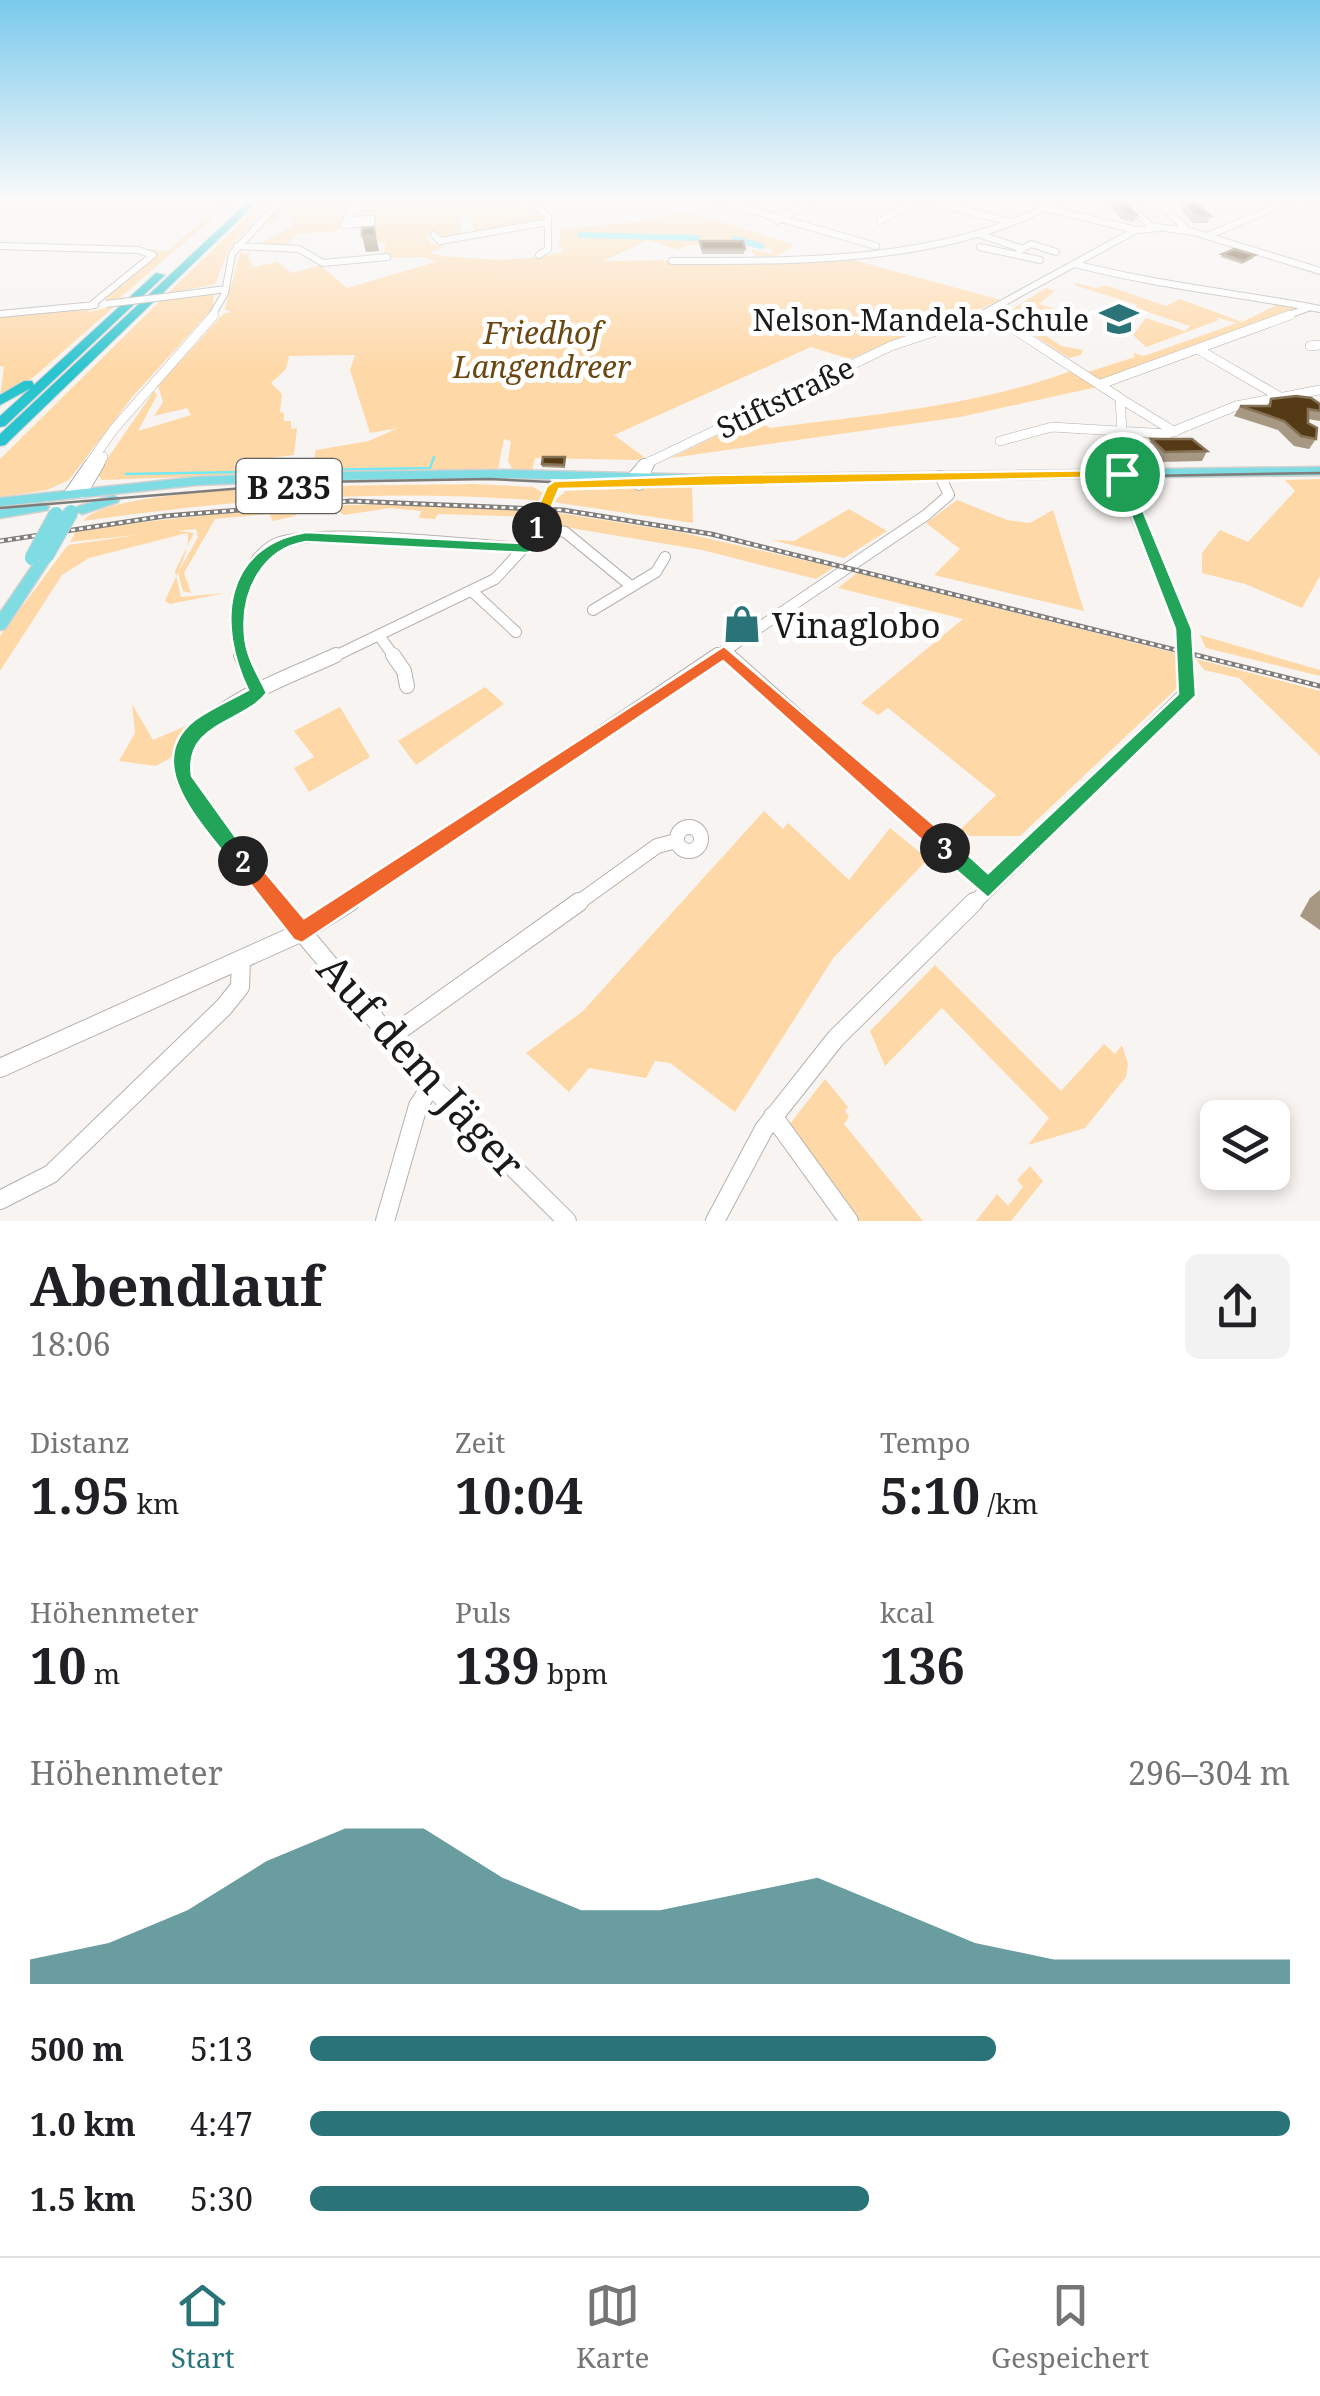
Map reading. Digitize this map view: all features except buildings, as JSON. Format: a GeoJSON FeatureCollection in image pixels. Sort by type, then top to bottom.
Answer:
{"type":"FeatureCollection","features":[{"type":"Feature","properties":{"kind":"highway"},"geometry":{"type":"LineString","coordinates":[[0,422],[179,257]]}},
{"type":"Feature","properties":{"kind":"highway"},"geometry":{"type":"LineString","coordinates":[[0,442],[195,257]]}},
{"type":"Feature","properties":{"kind":"highway"},"geometry":{"type":"LineString","coordinates":[[0,401],[82,346]]}},
{"type":"Feature","properties":{"kind":"main road","name":"B 235"},"geometry":{"type":"LineString","coordinates":[[65,511],[113,499],[289,486],[1320,472]]}},
{"type":"Feature","properties":{"kind":"main road","name":"B 235"},"geometry":{"type":"LineString","coordinates":[[65,511],[330,476],[503,474],[555,482]]}},
{"type":"Feature","properties":{"kind":"main road"},"geometry":{"type":"LineString","coordinates":[[0,502],[65,511]]}},
{"type":"Feature","properties":{"kind":"main road"},"geometry":{"type":"LineString","coordinates":[[0,514],[19,510],[65,511]]}},
{"type":"Feature","properties":{"kind":"main road"},"geometry":{"type":"LineString","coordinates":[[19,510],[65,511]]}},
{"type":"Feature","properties":{"kind":"main road"},"geometry":{"type":"LineString","coordinates":[[0,625],[65,511]]}},
{"type":"Feature","properties":{"kind":"main road"},"geometry":{"type":"LineString","coordinates":[[0,610],[39,557]]}},
{"type":"Feature","properties":{"kind":"street"},"geometry":{"type":"LineString","coordinates":[[95,305],[150,257]]}},
{"type":"Feature","properties":{"kind":"street"},"geometry":{"type":"LineString","coordinates":[[65,511],[124,418],[211,319],[226,289],[232,257]]}},
{"type":"Feature","properties":{"kind":"street"},"geometry":{"type":"LineString","coordinates":[[310,257],[323,263],[378,257]]}},
{"type":"Feature","properties":{"kind":"street"},"geometry":{"type":"LineString","coordinates":[[677,260],[821,257]]}},
{"type":"Feature","properties":{"kind":"street"},"geometry":{"type":"LineString","coordinates":[[1033,257],[1040,260]]}},
{"type":"Feature","properties":{"kind":"street","name":"Stiftstraße"},"geometry":{"type":"LineString","coordinates":[[638,480],[636,468],[891,346],[988,313],[1088,257]]}},
{"type":"Feature","properties":{"kind":"street","name":"Stiftstraße"},"geometry":{"type":"LineString","coordinates":[[1275,257],[1320,271]]}},
{"type":"Feature","properties":{"kind":"street"},"geometry":{"type":"LineString","coordinates":[[1075,264],[1132,279],[1215,288],[1320,309]]}},
{"type":"Feature","properties":{"kind":"street"},"geometry":{"type":"LineString","coordinates":[[0,314],[226,289]]}},
{"type":"Feature","properties":{"kind":"street"},"geometry":{"type":"LineString","coordinates":[[1100,384],[1202,351],[1320,302]]}},
{"type":"Feature","properties":{"kind":"street"},"geometry":{"type":"LineString","coordinates":[[988,313],[1176,432]]}},
{"type":"Feature","properties":{"kind":"street"},"geometry":{"type":"LineString","coordinates":[[1202,351],[1280,397]]}},
{"type":"Feature","properties":{"kind":"street"},"geometry":{"type":"LineString","coordinates":[[1000,440],[1052,427],[1124,434],[1176,432],[1236,406],[1320,390]]}},
{"type":"Feature","properties":{"kind":"street"},"geometry":{"type":"LineString","coordinates":[[715,1221],[773,1116],[872,999],[1188,692],[1183,629],[1122,474],[1124,434],[1120,399]]}},
{"type":"Feature","properties":{"kind":"street"},"geometry":{"type":"LineString","coordinates":[[0,1068],[302,932],[724,652],[938,504],[949,494],[940,476]]}},
{"type":"Feature","properties":{"kind":"street","name":"Auf dem Jäger"},"geometry":{"type":"LineString","coordinates":[[555,482],[526,548],[512,566],[474,593],[258,693],[199,727],[182,754],[182,779],[217,830],[431,1086],[567,1221]]}},
{"type":"Feature","properties":{"kind":"street"},"geometry":{"type":"LineString","coordinates":[[537,526],[565,532],[631,586]]}},
{"type":"Feature","properties":{"kind":"street"},"geometry":{"type":"LineString","coordinates":[[258,693],[242,660],[236,624],[250,570],[274,545],[306,537],[526,548]]}},
{"type":"Feature","properties":{"kind":"street"},"geometry":{"type":"LineString","coordinates":[[593,610],[658,570],[665,557]]}},
{"type":"Feature","properties":{"kind":"street"},"geometry":{"type":"LineString","coordinates":[[474,593],[516,632]]}},
{"type":"Feature","properties":{"kind":"street"},"geometry":{"type":"LineString","coordinates":[[380,637],[404,671],[406,686]]}},
{"type":"Feature","properties":{"kind":"street"},"geometry":{"type":"LineString","coordinates":[[724,652],[988,887]]}},
{"type":"Feature","properties":{"kind":"street"},"geometry":{"type":"LineString","coordinates":[[390,1037],[657,846],[676,841]]}},
{"type":"Feature","properties":{"kind":"street"},"geometry":{"type":"LineString","coordinates":[[0,1200],[51,1174],[224,1008],[240,987],[240,960]]}},
{"type":"Feature","properties":{"kind":"street"},"geometry":{"type":"LineString","coordinates":[[386,1221],[418,1106],[431,1086]]}},
{"type":"Feature","properties":{"kind":"street"},"geometry":{"type":"LineString","coordinates":[[773,1116],[849,1221]]}},
{"type":"Feature","properties":{"kind":"green space"},"geometry":{"type":"Polygon","coordinates":[[[167,257],[116,301],[102,299],[153,260],[167,257]]]}},
{"type":"Feature","properties":{"kind":"green space"},"geometry":{"type":"Polygon","coordinates":[[[205,257],[226,257],[215,284],[167,294],[205,257]]]}},
{"type":"Feature","properties":{"kind":"green space","name":"Friedhof Langendreer"},"geometry":{"type":"Polygon","coordinates":[[[239,257],[248,257],[254,267],[277,262],[292,273],[320,265],[347,288],[436,262],[424,257],[383,257],[454,257],[497,259],[612,257],[603,261],[846,258],[1001,300],[953,320],[934,315],[908,322],[917,329],[912,333],[850,359],[811,347],[614,435],[644,457],[637,460],[535,458],[532,471],[513,470],[508,461],[511,441],[504,439],[498,469],[311,472],[316,450],[369,441],[398,428],[370,433],[350,370],[355,355],[289,356],[286,369],[271,383],[282,394],[280,412],[284,413],[284,421],[291,421],[291,429],[297,428],[294,455],[261,459],[257,466],[282,467],[284,463],[298,461],[301,473],[102,480],[99,476],[103,465],[154,391],[157,395],[138,431],[191,415],[187,408],[154,416],[163,402],[158,386],[223,314],[231,312],[225,309],[239,257]]]}},
{"type":"Feature","properties":{"kind":"green space"},"geometry":{"type":"Polygon","coordinates":[[[1076,283],[1096,288],[1105,285],[1166,306],[1180,299],[1242,322],[1280,303],[1302,308],[1100,381],[1088,372],[1135,357],[1133,353],[1144,356],[1237,323],[1215,317],[1219,320],[1146,347],[1133,335],[1146,318],[1185,331],[1190,326],[1076,283]]]}},
{"type":"Feature","properties":{"kind":"green space"},"geometry":{"type":"Polygon","coordinates":[[[1046,288],[1055,291],[1039,304],[1074,314],[1030,312],[1022,319],[1061,346],[1083,350],[1081,355],[1069,358],[1003,315],[1046,288]]]}},
{"type":"Feature","properties":{"kind":"green space"},"geometry":{"type":"Polygon","coordinates":[[[214,294],[213,308],[133,396],[69,480],[47,490],[0,497],[0,459],[162,299],[214,294]]]}},
{"type":"Feature","properties":{"kind":"green space"},"geometry":{"type":"Polygon","coordinates":[[[116,305],[35,376],[0,398],[4,367],[0,366],[0,316],[90,310],[86,313],[116,305]]]}},
{"type":"Feature","properties":{"kind":"green space"},"geometry":{"type":"Polygon","coordinates":[[[1071,371],[1097,387],[960,417],[671,458],[753,418],[770,428],[885,413],[999,393],[1071,371]]]}},
{"type":"Feature","properties":{"kind":"green space"},"geometry":{"type":"Polygon","coordinates":[[[1320,479],[1320,576],[1302,608],[1245,584],[1202,573],[1202,553],[1220,530],[1248,542],[1295,491],[1285,480],[1320,479]]]}},
{"type":"Feature","properties":{"kind":"green space"},"geometry":{"type":"Polygon","coordinates":[[[473,484],[533,487],[545,494],[540,501],[426,496],[312,498],[83,521],[106,508],[203,492],[473,484]]]}},
{"type":"Feature","properties":{"kind":"green space"},"geometry":{"type":"Polygon","coordinates":[[[692,486],[693,523],[553,502],[566,491],[692,486]]]}},
{"type":"Feature","properties":{"kind":"green space"},"geometry":{"type":"Polygon","coordinates":[[[957,500],[1007,520],[1030,523],[1053,510],[1084,611],[934,575],[960,549],[926,523],[957,500]]]}},
{"type":"Feature","properties":{"kind":"green space"},"geometry":{"type":"Polygon","coordinates":[[[406,504],[538,511],[535,517],[438,514],[435,519],[419,518],[421,511],[390,508],[344,515],[333,508],[298,510],[295,516],[273,521],[269,514],[215,519],[184,573],[191,593],[183,591],[178,573],[198,537],[196,529],[70,542],[76,531],[158,520],[282,509],[406,504]]]}},
{"type":"Feature","properties":{"kind":"green space"},"geometry":{"type":"Polygon","coordinates":[[[849,509],[887,531],[844,558],[772,540],[794,541],[849,509]]]}},
{"type":"Feature","properties":{"kind":"green space"},"geometry":{"type":"Polygon","coordinates":[[[553,512],[679,532],[834,567],[816,579],[702,550],[547,524],[553,512]]]}},
{"type":"Feature","properties":{"kind":"green space"},"geometry":{"type":"Polygon","coordinates":[[[174,530],[194,533],[187,547],[187,533],[89,558],[62,575],[0,671],[0,636],[68,545],[174,530]]]}},
{"type":"Feature","properties":{"kind":"green space"},"geometry":{"type":"Polygon","coordinates":[[[187,547],[185,556],[176,577],[175,571],[187,547]]]}},
{"type":"Feature","properties":{"kind":"green space"},"geometry":{"type":"Polygon","coordinates":[[[857,573],[1179,654],[1177,688],[1020,836],[970,836],[961,829],[996,795],[888,708],[878,715],[861,703],[963,619],[838,588],[857,573]]]}},
{"type":"Feature","properties":{"kind":"green space"},"geometry":{"type":"Polygon","coordinates":[[[176,577],[181,597],[225,593],[170,604],[165,601],[176,577]]]}},
{"type":"Feature","properties":{"kind":"green space"},"geometry":{"type":"Polygon","coordinates":[[[1200,635],[1320,670],[1320,676],[1206,648],[1200,635]]]}},
{"type":"Feature","properties":{"kind":"green space"},"geometry":{"type":"Polygon","coordinates":[[[1196,659],[1320,691],[1320,756],[1239,678],[1204,670],[1196,659]]]}},
{"type":"Feature","properties":{"kind":"green space"},"geometry":{"type":"Polygon","coordinates":[[[485,687],[504,704],[416,765],[398,741],[485,687]]]}},
{"type":"Feature","properties":{"kind":"green space"},"geometry":{"type":"Polygon","coordinates":[[[132,704],[153,740],[193,723],[174,756],[156,766],[119,761],[135,733],[132,704]]]}},
{"type":"Feature","properties":{"kind":"green space"},"geometry":{"type":"Polygon","coordinates":[[[340,707],[370,757],[309,792],[294,768],[314,757],[294,731],[340,707]]]}},
{"type":"Feature","properties":{"kind":"green space"},"geometry":{"type":"Polygon","coordinates":[[[764,811],[783,829],[788,823],[849,880],[890,828],[928,859],[834,957],[735,1112],[670,1063],[655,1061],[646,1078],[589,1068],[569,1092],[526,1053],[583,1011],[764,811]]]}},
{"type":"Feature","properties":{"kind":"green space"},"geometry":{"type":"Polygon","coordinates":[[[935,965],[1061,1091],[1104,1044],[1115,1054],[1122,1045],[1128,1064],[1126,1077],[1085,1128],[1028,1145],[1049,1118],[942,1008],[885,1066],[870,1031],[935,965]]]}},
{"type":"Feature","properties":{"kind":"green space"},"geometry":{"type":"Polygon","coordinates":[[[825,1079],[848,1107],[845,1111],[849,1117],[844,1124],[923,1221],[858,1221],[789,1125],[825,1079]]]}},
{"type":"Feature","properties":{"kind":"green space"},"geometry":{"type":"Polygon","coordinates":[[[1030,1166],[1043,1181],[1011,1221],[976,1221],[997,1194],[1008,1206],[1023,1187],[1017,1180],[1030,1166]]]}},
{"type":"Feature","properties":{"kind":"waterway"},"geometry":{"type":"LineString","coordinates":[[314,470],[430,468],[434,457]]}},
{"type":"Feature","properties":{"kind":"waterway"},"geometry":{"type":"LineString","coordinates":[[126,474],[296,471]]}},
{"type":"Feature","properties":{"kind":"tram line"},"geometry":{"type":"LineString","coordinates":[[0,508],[318,482],[489,479],[615,485],[1320,473]]}},
{"type":"Feature","properties":{"kind":"railway"},"geometry":{"type":"LineString","coordinates":[[0,541],[165,516],[351,501],[563,510],[711,534],[1320,686]]}},
{"type":"Feature","properties":{"kind":"place","name":"Nelson-Mandela-Schule"},"geometry":{"type":"Point","coordinates":[1119,319]}},
{"type":"Feature","properties":{"kind":"place","name":"Vinaglobo"},"geometry":{"type":"Point","coordinates":[742,624]}},
{"type":"Feature","properties":{"kind":"route"},"geometry":{"type":"LineString","coordinates":[[1122,474],[1122,484],[1183,629],[1188,692],[1176,708],[988,887],[724,652],[302,932],[217,830],[182,779],[182,754],[199,727],[216,713],[258,693],[242,660],[236,624],[250,570],[267,549],[284,540],[306,537],[526,548],[554,486],[712,479],[1122,474]]}}]}
